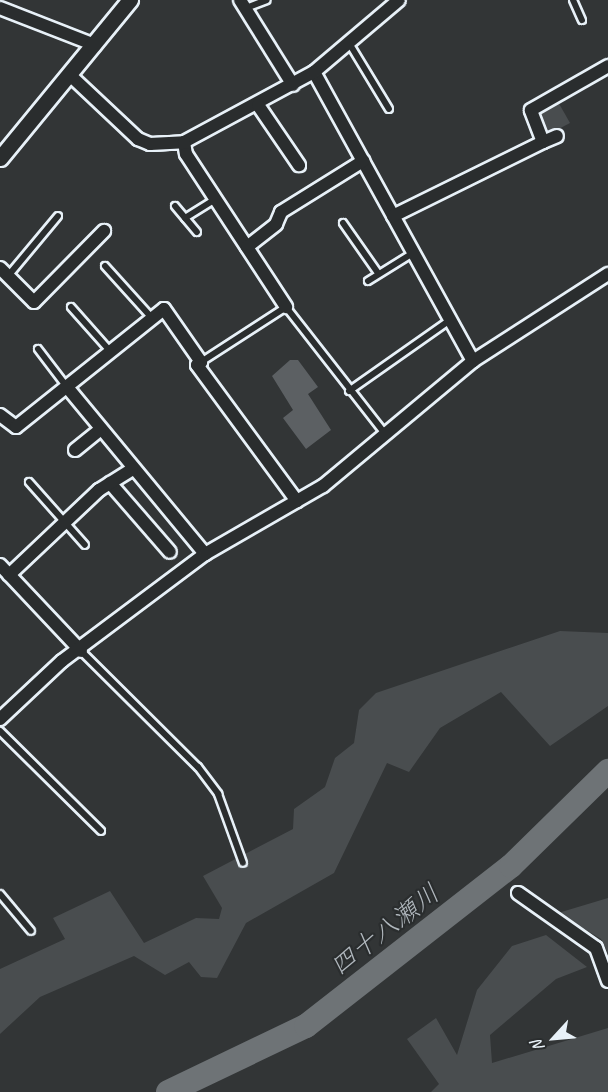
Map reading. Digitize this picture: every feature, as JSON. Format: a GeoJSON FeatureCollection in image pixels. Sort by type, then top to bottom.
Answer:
{"type":"FeatureCollection","features":[{"type":"Feature","properties":{"kind":"street"},"geometry":{"type":"LineString","coordinates":[[2,152],[72,77],[130,0]]}},
{"type":"Feature","properties":{"kind":"street"},"geometry":{"type":"LineString","coordinates":[[72,77],[138,139],[150,144],[184,142],[258,105],[314,72],[399,0]]}},
{"type":"Feature","properties":{"kind":"street"},"geometry":{"type":"LineString","coordinates":[[243,4],[293,85]]}},
{"type":"Feature","properties":{"kind":"street"},"geometry":{"type":"LineString","coordinates":[[0,8],[95,45]]}},
{"type":"Feature","properties":{"kind":"street"},"geometry":{"type":"LineString","coordinates":[[543,142],[531,110],[608,66]]}},
{"type":"Feature","properties":{"kind":"street"},"geometry":{"type":"LineString","coordinates":[[314,72],[473,361]]}},
{"type":"Feature","properties":{"kind":"street"},"geometry":{"type":"LineString","coordinates":[[258,105],[285,155],[298,165]]}},
{"type":"Feature","properties":{"kind":"street"},"geometry":{"type":"LineString","coordinates":[[393,216],[557,136]]}},
{"type":"Feature","properties":{"kind":"street"},"geometry":{"type":"LineString","coordinates":[[184,142],[186,154],[286,307]]}},
{"type":"Feature","properties":{"kind":"street"},"geometry":{"type":"LineString","coordinates":[[247,247],[276,224],[281,212],[363,162]]}},
{"type":"Feature","properties":{"kind":"street"},"geometry":{"type":"LineString","coordinates":[[4,272],[34,302],[104,231]]}},
{"type":"Feature","properties":{"kind":"street"},"geometry":{"type":"LineString","coordinates":[[0,719],[81,651],[205,554],[297,501],[387,436],[473,361],[608,274]]}},
{"type":"Feature","properties":{"kind":"street"},"geometry":{"type":"LineString","coordinates":[[0,415],[16,427],[164,309],[201,362],[197,365],[297,501]]}},
{"type":"Feature","properties":{"kind":"street"},"geometry":{"type":"LineString","coordinates":[[67,387],[132,470],[149,482],[205,554]]}},
{"type":"Feature","properties":{"kind":"street"},"geometry":{"type":"LineString","coordinates":[[75,450],[100,430]]}},
{"type":"Feature","properties":{"kind":"street"},"geometry":{"type":"LineString","coordinates":[[9,575],[65,520],[110,483],[132,470]]}},
{"type":"Feature","properties":{"kind":"street"},"geometry":{"type":"LineString","coordinates":[[110,483],[170,552]]}},
{"type":"Feature","properties":{"kind":"street"},"geometry":{"type":"LineString","coordinates":[[0,565],[81,651]]}},
{"type":"Feature","properties":{"kind":"street"},"geometry":{"type":"LineString","coordinates":[[518,893],[596,948],[608,981]]}},
{"type":"Feature","properties":{"kind":"lane"},"geometry":{"type":"LineString","coordinates":[[243,4],[267,0]]}},
{"type":"Feature","properties":{"kind":"lane"},"geometry":{"type":"LineString","coordinates":[[573,0],[582,20]]}},
{"type":"Feature","properties":{"kind":"lane"},"geometry":{"type":"LineString","coordinates":[[349,43],[389,109]]}},
{"type":"Feature","properties":{"kind":"lane"},"geometry":{"type":"LineString","coordinates":[[185,218],[216,199]]}},
{"type":"Feature","properties":{"kind":"lane"},"geometry":{"type":"LineString","coordinates":[[175,206],[197,232]]}},
{"type":"Feature","properties":{"kind":"lane"},"geometry":{"type":"LineString","coordinates":[[4,272],[58,216]]}},
{"type":"Feature","properties":{"kind":"lane"},"geometry":{"type":"LineString","coordinates":[[343,223],[378,273]]}},
{"type":"Feature","properties":{"kind":"lane"},"geometry":{"type":"LineString","coordinates":[[368,281],[413,253]]}},
{"type":"Feature","properties":{"kind":"lane"},"geometry":{"type":"LineString","coordinates":[[105,266],[152,319]]}},
{"type":"Feature","properties":{"kind":"lane"},"geometry":{"type":"LineString","coordinates":[[71,307],[111,352]]}},
{"type":"Feature","properties":{"kind":"lane"},"geometry":{"type":"LineString","coordinates":[[201,362],[286,307],[349,391],[387,436]]}},
{"type":"Feature","properties":{"kind":"lane"},"geometry":{"type":"LineString","coordinates":[[349,391],[450,320]]}},
{"type":"Feature","properties":{"kind":"lane"},"geometry":{"type":"LineString","coordinates":[[38,349],[65,378],[67,387]]}},
{"type":"Feature","properties":{"kind":"lane"},"geometry":{"type":"LineString","coordinates":[[29,482],[85,545]]}},
{"type":"Feature","properties":{"kind":"lane"},"geometry":{"type":"LineString","coordinates":[[81,651],[198,767],[218,794],[243,863]]}},
{"type":"Feature","properties":{"kind":"lane"},"geometry":{"type":"LineString","coordinates":[[0,731],[101,831]]}},
{"type":"Feature","properties":{"kind":"lane"},"geometry":{"type":"LineString","coordinates":[[0,894],[31,931]]}},
{"type":"Feature","properties":{"kind":"shaded area"},"geometry":{"type":"Polygon","coordinates":[[[557,100],[570,123],[549,134],[537,114],[557,100]]]}},
{"type":"Feature","properties":{"kind":"shaded area"},"geometry":{"type":"Polygon","coordinates":[[[560,631],[608,633],[608,706],[550,746],[501,692],[440,728],[409,772],[387,763],[334,873],[246,923],[217,978],[201,977],[189,962],[165,975],[134,956],[40,997],[0,1034],[0,969],[65,939],[53,918],[110,891],[144,943],[196,918],[219,919],[222,908],[203,876],[293,829],[294,809],[325,787],[335,758],[354,743],[359,710],[376,693],[560,631]]]}},
{"type":"Feature","properties":{"kind":"shaded area"},"geometry":{"type":"Polygon","coordinates":[[[608,898],[608,953],[601,939],[558,913],[608,898]]]}},
{"type":"Feature","properties":{"kind":"shaded area"},"geometry":{"type":"Polygon","coordinates":[[[546,935],[587,967],[556,979],[490,1035],[492,1063],[608,1028],[608,1092],[431,1092],[439,1084],[407,1039],[436,1018],[457,1055],[477,990],[512,946],[546,935]]]}},
{"type":"Feature","properties":{"kind":"building"},"geometry":{"type":"Polygon","coordinates":[[[290,360],[298,360],[318,387],[308,394],[331,430],[306,449],[283,418],[293,410],[272,376],[290,360]]]}},
{"type":"Feature","properties":{"kind":"waterway","name":"四十八瀬川"},"geometry":{"type":"LineString","coordinates":[[168,1092],[306,1026],[511,866],[608,771]]}}]}
